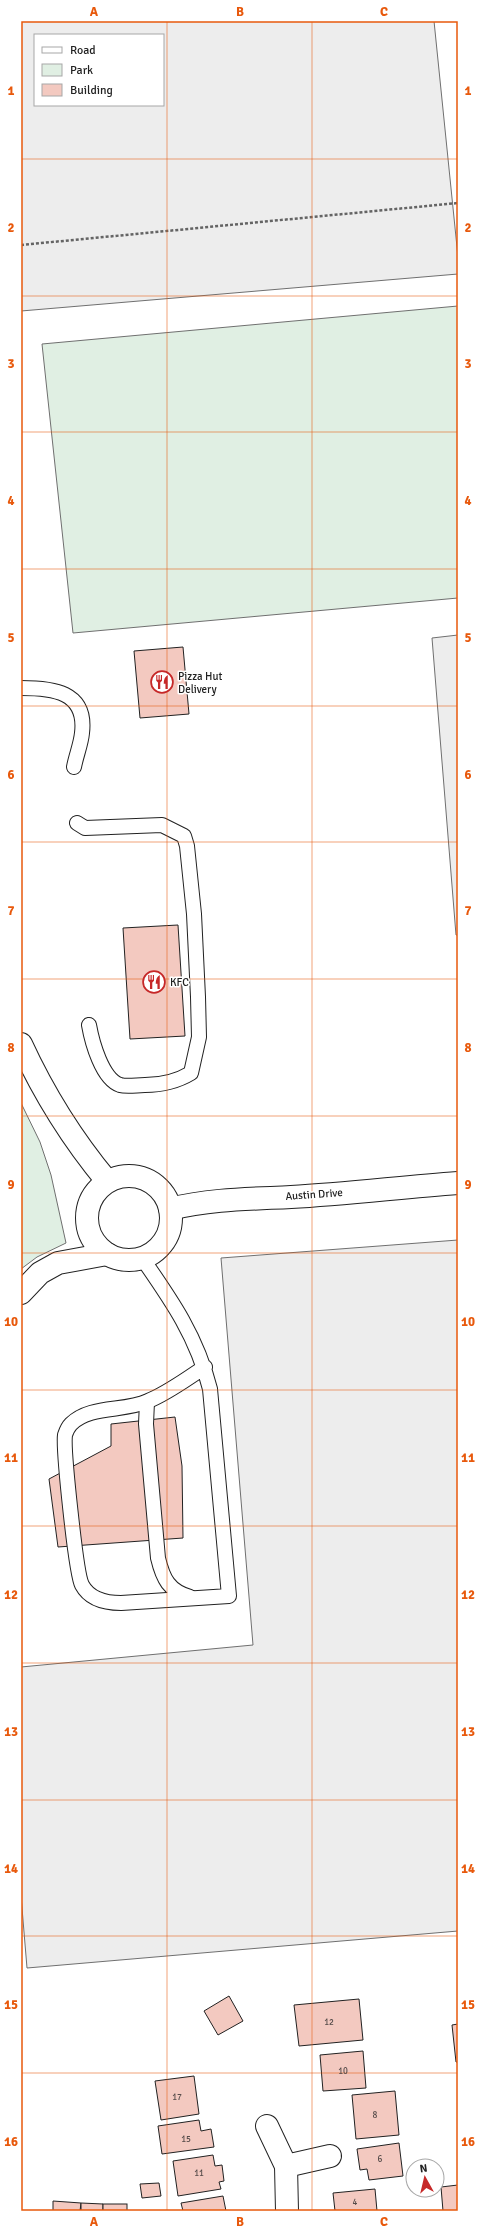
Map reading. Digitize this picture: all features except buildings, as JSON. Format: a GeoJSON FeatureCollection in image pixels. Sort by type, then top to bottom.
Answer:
{"type":"FeatureCollection","features":[{"type":"Feature","properties":{"kind":"main road"},"geometry":{"type":"LineString","coordinates":[[21,1044],[39,1083],[80,1149],[107,1181]]}},
{"type":"Feature","properties":{"kind":"main road"},"geometry":{"type":"LineString","coordinates":[[122,1176],[136,1176],[149,1180],[158,1187],[170,1209],[169,1230],[163,1243],[154,1251],[142,1258],[123,1260],[107,1254],[97,1245],[88,1230],[87,1214],[91,1200],[98,1188],[107,1181],[122,1176]]}},
{"type":"Feature","properties":{"kind":"main road","name":"Austin Drive"},"geometry":{"type":"LineString","coordinates":[[170,1209],[197,1202],[231,1199],[292,1197],[458,1183]]}},
{"type":"Feature","properties":{"kind":"main road"},"geometry":{"type":"LineString","coordinates":[[21,1293],[40,1273],[58,1263],[107,1254]]}},
{"type":"Feature","properties":{"kind":"main road"},"geometry":{"type":"LineString","coordinates":[[267,2126],[286,2166],[287,2211]]}},
{"type":"Feature","properties":{"kind":"main road"},"geometry":{"type":"LineString","coordinates":[[286,2166],[330,2156]]}},
{"type":"Feature","properties":{"kind":"lane"},"geometry":{"type":"LineString","coordinates":[[21,688],[48,688],[65,693],[77,706],[82,721],[82,734],[74,767]]}},
{"type":"Feature","properties":{"kind":"lane"},"geometry":{"type":"LineString","coordinates":[[77,823],[85,828],[162,825],[184,836],[187,846],[194,914],[198,997],[199,1037],[191,1073],[176,1082],[153,1085],[121,1086],[106,1074],[91,1037],[89,1025]]}},
{"type":"Feature","properties":{"kind":"lane"},"geometry":{"type":"LineString","coordinates":[[142,1258],[175,1305],[193,1337],[205,1367],[210,1389],[229,1596],[106,1603],[92,1597],[82,1585],[77,1564],[65,1436],[69,1426],[78,1418],[89,1414],[147,1402],[205,1367]]}},
{"type":"Feature","properties":{"kind":"lane"},"geometry":{"type":"LineString","coordinates":[[147,1402],[146,1424],[159,1564],[162,1576],[169,1586],[179,1594],[195,1598]]}},
{"type":"Feature","properties":{"kind":"path"},"geometry":{"type":"LineString","coordinates":[[21,245],[458,203]]}},
{"type":"Feature","properties":{"kind":"green space"},"geometry":{"type":"Polygon","coordinates":[[[458,306],[458,598],[73,633],[42,344],[458,306]]]}},
{"type":"Feature","properties":{"kind":"green space"},"geometry":{"type":"Polygon","coordinates":[[[21,1103],[40,1142],[51,1175],[66,1243],[37,1257],[21,1269],[21,1103]]]}},
{"type":"Feature","properties":{"kind":"shaded area"},"geometry":{"type":"Polygon","coordinates":[[[21,21],[434,21],[458,257],[458,274],[21,311],[21,21]]]}},
{"type":"Feature","properties":{"kind":"shaded area"},"geometry":{"type":"Polygon","coordinates":[[[458,635],[458,935],[456,935],[432,638],[458,635]]]}},
{"type":"Feature","properties":{"kind":"shaded area"},"geometry":{"type":"Polygon","coordinates":[[[458,1240],[458,1931],[27,1968],[21,1896],[21,1667],[253,1645],[221,1258],[458,1240]]]}},
{"type":"Feature","properties":{"kind":"place","name":"Pizza Hut Delivery"},"geometry":{"type":"Point","coordinates":[162,682]}},
{"type":"Feature","properties":{"kind":"place","name":"KFC"},"geometry":{"type":"Point","coordinates":[154,982]}}]}
